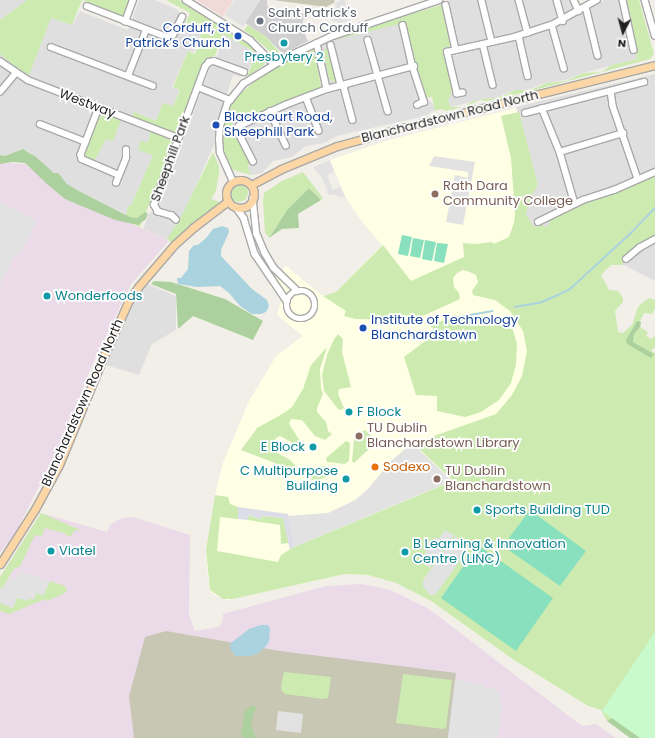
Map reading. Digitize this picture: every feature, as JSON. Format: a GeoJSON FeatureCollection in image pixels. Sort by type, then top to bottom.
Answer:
{"type":"FeatureCollection","features":[{"type":"Feature","properties":{"kind":"main road","name":"Blanchardstown Road North"},"geometry":{"type":"LineString","coordinates":[[251,185],[292,164],[337,146],[398,129],[655,65]]}},
{"type":"Feature","properties":{"kind":"main road"},"geometry":{"type":"LineString","coordinates":[[243,180],[251,185],[254,194],[253,198],[244,207],[236,207],[228,201],[226,192],[233,182],[243,180]]}},
{"type":"Feature","properties":{"kind":"main road","name":"Blanchardstown Road North"},"geometry":{"type":"LineString","coordinates":[[0,564],[35,509],[59,465],[128,302],[142,282],[174,245],[194,227],[228,201]]}},
{"type":"Feature","properties":{"kind":"street"},"geometry":{"type":"LineString","coordinates":[[125,22],[133,0]]}},
{"type":"Feature","properties":{"kind":"street"},"geometry":{"type":"LineString","coordinates":[[186,0],[250,40],[274,64]]}},
{"type":"Feature","properties":{"kind":"street"},"geometry":{"type":"LineString","coordinates":[[233,182],[222,158],[218,140],[222,118],[230,100],[243,84],[274,64],[317,43],[439,0]]}},
{"type":"Feature","properties":{"kind":"street"},"geometry":{"type":"LineString","coordinates":[[519,0],[528,33]]}},
{"type":"Feature","properties":{"kind":"street"},"geometry":{"type":"LineString","coordinates":[[557,0],[563,20]]}},
{"type":"Feature","properties":{"kind":"street"},"geometry":{"type":"LineString","coordinates":[[574,0],[579,11]]}},
{"type":"Feature","properties":{"kind":"street"},"geometry":{"type":"LineString","coordinates":[[463,93],[457,94],[447,52],[519,36],[552,25],[597,0]]}},
{"type":"Feature","properties":{"kind":"street"},"geometry":{"type":"LineString","coordinates":[[623,0],[634,50]]}},
{"type":"Feature","properties":{"kind":"street"},"geometry":{"type":"LineString","coordinates":[[645,0],[655,36]]}},
{"type":"Feature","properties":{"kind":"street"},"geometry":{"type":"LineString","coordinates":[[482,1],[492,42]]}},
{"type":"Feature","properties":{"kind":"street"},"geometry":{"type":"LineString","coordinates":[[446,5],[456,50]]}},
{"type":"Feature","properties":{"kind":"street"},"geometry":{"type":"LineString","coordinates":[[87,6],[146,30],[170,37],[173,35],[182,17]]}},
{"type":"Feature","properties":{"kind":"street"},"geometry":{"type":"LineString","coordinates":[[586,7],[598,56]]}},
{"type":"Feature","properties":{"kind":"street"},"geometry":{"type":"LineString","coordinates":[[402,25],[424,102],[418,104]]}},
{"type":"Feature","properties":{"kind":"street"},"geometry":{"type":"LineString","coordinates":[[552,25],[564,68]]}},
{"type":"Feature","properties":{"kind":"street"},"geometry":{"type":"LineString","coordinates":[[128,76],[146,30]]}},
{"type":"Feature","properties":{"kind":"street"},"geometry":{"type":"LineString","coordinates":[[519,36],[528,76]]}},
{"type":"Feature","properties":{"kind":"street"},"geometry":{"type":"LineString","coordinates":[[368,40],[377,75],[380,77],[388,111]]}},
{"type":"Feature","properties":{"kind":"street"},"geometry":{"type":"LineString","coordinates":[[317,43],[327,89]]}},
{"type":"Feature","properties":{"kind":"street"},"geometry":{"type":"LineString","coordinates":[[483,44],[493,85]]}},
{"type":"Feature","properties":{"kind":"street"},"geometry":{"type":"LineString","coordinates":[[331,45],[341,85],[344,87],[354,120]]}},
{"type":"Feature","properties":{"kind":"street"},"geometry":{"type":"LineString","coordinates":[[51,47],[153,86]]}},
{"type":"Feature","properties":{"kind":"street","name":"Westway"},"geometry":{"type":"LineString","coordinates":[[0,61],[16,73],[48,89],[178,138]]}},
{"type":"Feature","properties":{"kind":"street","name":"Sheephill Park"},"geometry":{"type":"LineString","coordinates":[[176,220],[172,216],[158,212],[154,205],[205,67],[211,61],[216,61],[244,72]]}},
{"type":"Feature","properties":{"kind":"street"},"geometry":{"type":"LineString","coordinates":[[253,162],[237,130],[239,126],[306,96],[377,75],[414,66]]}},
{"type":"Feature","properties":{"kind":"street"},"geometry":{"type":"LineString","coordinates":[[0,92],[16,73]]}},
{"type":"Feature","properties":{"kind":"street"},"geometry":{"type":"LineString","coordinates":[[525,113],[644,82]]}},
{"type":"Feature","properties":{"kind":"street"},"geometry":{"type":"LineString","coordinates":[[198,87],[230,100]]}},
{"type":"Feature","properties":{"kind":"street"},"geometry":{"type":"LineString","coordinates":[[610,90],[613,106],[638,179]]}},
{"type":"Feature","properties":{"kind":"street"},"geometry":{"type":"LineString","coordinates":[[306,96],[319,131]]}},
{"type":"Feature","properties":{"kind":"street"},"geometry":{"type":"LineString","coordinates":[[99,108],[81,155],[82,159],[119,176]]}},
{"type":"Feature","properties":{"kind":"street"},"geometry":{"type":"LineString","coordinates":[[542,108],[560,152],[575,204]]}},
{"type":"Feature","properties":{"kind":"street"},"geometry":{"type":"LineString","coordinates":[[270,111],[286,146]]}},
{"type":"Feature","properties":{"kind":"street"},"geometry":{"type":"LineString","coordinates":[[40,124],[86,142]]}},
{"type":"Feature","properties":{"kind":"street"},"geometry":{"type":"LineString","coordinates":[[560,152],[623,133]]}},
{"type":"Feature","properties":{"kind":"street"},"geometry":{"type":"LineString","coordinates":[[116,183],[126,158],[126,150]]}},
{"type":"Feature","properties":{"kind":"street"},"geometry":{"type":"LineString","coordinates":[[538,222],[575,204],[655,172]]}},
{"type":"Feature","properties":{"kind":"street"},"geometry":{"type":"LineString","coordinates":[[253,198],[258,234],[265,253],[274,268],[298,291]]}},
{"type":"Feature","properties":{"kind":"street"},"geometry":{"type":"LineString","coordinates":[[236,207],[244,218],[255,254],[287,301],[289,313],[295,318],[304,319],[311,315],[315,306],[313,298],[306,292],[298,291],[292,294],[287,301]]}},
{"type":"Feature","properties":{"kind":"street"},"geometry":{"type":"LineString","coordinates":[[626,259],[638,248],[655,239]]}},
{"type":"Feature","properties":{"kind":"shaded area"},"geometry":{"type":"Polygon","coordinates":[[[0,0],[26,0],[27,1],[0,20],[0,0]]]}},
{"type":"Feature","properties":{"kind":"shaded area"},"geometry":{"type":"Polygon","coordinates":[[[139,0],[155,0],[178,10],[185,22],[202,30],[194,52],[188,51],[172,87],[179,90],[173,107],[157,121],[134,112],[129,123],[151,132],[147,143],[153,155],[131,206],[128,206],[126,214],[71,187],[28,151],[23,149],[5,156],[0,155],[0,54],[15,67],[51,18],[72,25],[80,11],[128,30],[139,0]]]}},
{"type":"Feature","properties":{"kind":"shaded area"},"geometry":{"type":"Polygon","coordinates":[[[196,0],[233,0],[223,17],[196,0]]]}},
{"type":"Feature","properties":{"kind":"shaded area"},"geometry":{"type":"Polygon","coordinates":[[[234,0],[259,0],[243,27],[225,15],[234,0]]]}},
{"type":"Feature","properties":{"kind":"shaded area"},"geometry":{"type":"Polygon","coordinates":[[[260,0],[267,0],[267,6],[277,12],[288,14],[306,13],[309,18],[303,20],[302,28],[308,41],[283,54],[265,36],[245,23],[260,0]]]}},
{"type":"Feature","properties":{"kind":"shaded area"},"geometry":{"type":"Polygon","coordinates":[[[273,0],[334,0],[335,2],[326,7],[273,0]]]}},
{"type":"Feature","properties":{"kind":"shaded area"},"geometry":{"type":"Polygon","coordinates":[[[345,0],[351,18],[350,20],[338,24],[337,21],[333,22],[329,10],[336,7],[335,3],[345,0]]]}},
{"type":"Feature","properties":{"kind":"shaded area"},"geometry":{"type":"Polygon","coordinates":[[[576,0],[580,7],[590,9],[604,0],[621,0],[637,59],[583,73],[565,80],[541,84],[531,89],[509,92],[496,98],[483,99],[451,107],[448,101],[450,93],[446,68],[451,56],[460,54],[447,1],[576,0]]]}},
{"type":"Feature","properties":{"kind":"shaded area"},"geometry":{"type":"Polygon","coordinates":[[[397,13],[425,97],[433,104],[435,110],[425,116],[337,136],[324,143],[306,146],[292,157],[273,161],[262,173],[251,175],[248,168],[250,165],[231,121],[243,116],[245,119],[295,97],[319,89],[322,85],[315,49],[324,43],[397,13]]]}},
{"type":"Feature","properties":{"kind":"shaded area"},"geometry":{"type":"Polygon","coordinates":[[[224,34],[255,53],[248,72],[240,77],[233,75],[218,122],[216,140],[182,218],[168,240],[143,229],[149,214],[160,203],[210,68],[214,66],[224,34]]]}},
{"type":"Feature","properties":{"kind":"shaded area"},"geometry":{"type":"Polygon","coordinates":[[[655,74],[655,281],[610,258],[531,230],[521,214],[535,181],[516,107],[655,74]]]}},
{"type":"Feature","properties":{"kind":"shaded area","name":"TU Dublin Blanchardstown"},"geometry":{"type":"Polygon","coordinates":[[[516,108],[535,181],[512,236],[473,253],[544,333],[588,706],[514,660],[431,601],[396,583],[368,575],[345,574],[227,600],[215,595],[210,590],[207,567],[206,550],[215,495],[223,463],[249,401],[276,356],[303,336],[277,315],[281,301],[269,285],[286,266],[323,296],[336,292],[382,245],[362,222],[345,196],[330,160],[389,140],[516,108]]]}},
{"type":"Feature","properties":{"kind":"shaded area"},"geometry":{"type":"Polygon","coordinates":[[[434,156],[475,162],[463,225],[446,222],[455,175],[468,178],[468,172],[429,166],[434,156]]]}},
{"type":"Feature","properties":{"kind":"shaded area"},"geometry":{"type":"Polygon","coordinates":[[[330,160],[334,172],[327,175],[333,190],[340,187],[345,196],[341,198],[336,195],[329,195],[322,178],[313,167],[330,160]]]}},
{"type":"Feature","properties":{"kind":"shaded area"},"geometry":{"type":"Polygon","coordinates":[[[0,163],[25,164],[39,175],[117,217],[169,241],[131,284],[92,365],[63,439],[15,534],[0,553],[0,163]]]}},
{"type":"Feature","properties":{"kind":"shaded area"},"geometry":{"type":"Polygon","coordinates":[[[0,202],[37,220],[20,255],[16,254],[0,285],[0,202]]]}},
{"type":"Feature","properties":{"kind":"shaded area"},"geometry":{"type":"Polygon","coordinates":[[[145,283],[176,296],[176,330],[152,344],[139,375],[106,365],[130,305],[145,283]]]}},
{"type":"Feature","properties":{"kind":"shaded area"},"geometry":{"type":"Polygon","coordinates":[[[412,443],[452,481],[294,547],[287,516],[328,513],[355,500],[368,489],[390,462],[412,443]]]}},
{"type":"Feature","properties":{"kind":"shaded area"},"geometry":{"type":"Polygon","coordinates":[[[238,507],[288,514],[294,547],[290,550],[283,518],[262,516],[260,519],[249,515],[248,520],[238,519],[238,507]]]}},
{"type":"Feature","properties":{"kind":"shaded area"},"geometry":{"type":"Polygon","coordinates":[[[41,513],[107,532],[111,524],[122,518],[133,517],[190,535],[189,615],[195,631],[219,627],[223,621],[223,614],[326,586],[361,584],[387,589],[427,608],[582,726],[596,724],[616,738],[0,738],[0,577],[41,513]]]}},
{"type":"Feature","properties":{"kind":"shaded area"},"geometry":{"type":"Polygon","coordinates":[[[445,530],[454,535],[430,568],[422,562],[425,558],[423,556],[436,537],[439,539],[445,530]]]}},
{"type":"Feature","properties":{"kind":"shaded area"},"geometry":{"type":"Polygon","coordinates":[[[455,536],[464,541],[467,551],[435,595],[430,595],[423,587],[423,580],[455,536]]]}},
{"type":"Feature","properties":{"kind":"shaded area"},"geometry":{"type":"Polygon","coordinates":[[[20,571],[50,581],[43,596],[36,593],[34,600],[29,598],[28,601],[17,598],[13,608],[0,603],[0,588],[3,589],[9,577],[16,578],[20,571]]]}},
{"type":"Feature","properties":{"kind":"shaded area"},"geometry":{"type":"Polygon","coordinates":[[[166,631],[280,651],[456,673],[448,738],[134,738],[129,696],[145,637],[166,631]]]}},
{"type":"Feature","properties":{"kind":"shaded area"},"geometry":{"type":"Polygon","coordinates":[[[455,680],[484,684],[484,687],[494,689],[499,692],[502,706],[498,738],[448,738],[455,680]]]}},
{"type":"Feature","properties":{"kind":"shaded area"},"geometry":{"type":"Polygon","coordinates":[[[278,711],[303,714],[301,733],[276,730],[278,711]]]}},
{"type":"Feature","properties":{"kind":"green space"},"geometry":{"type":"Polygon","coordinates":[[[26,0],[82,0],[72,25],[51,18],[29,75],[15,67],[0,54],[0,20],[26,0]]]}},
{"type":"Feature","properties":{"kind":"green space"},"geometry":{"type":"Polygon","coordinates":[[[82,0],[130,0],[125,15],[122,17],[93,7],[93,4],[82,0]]]}},
{"type":"Feature","properties":{"kind":"green space"},"geometry":{"type":"Polygon","coordinates":[[[166,0],[179,0],[256,49],[264,57],[265,62],[264,65],[247,77],[256,53],[223,34],[215,56],[207,58],[204,64],[175,134],[132,117],[134,112],[156,121],[163,103],[173,106],[180,90],[173,87],[188,51],[195,54],[199,43],[202,29],[186,22],[190,13],[166,0]]]}},
{"type":"Feature","properties":{"kind":"green space"},"geometry":{"type":"Polygon","coordinates":[[[624,0],[639,0],[654,54],[650,59],[531,91],[487,101],[479,100],[464,107],[473,101],[483,99],[496,98],[516,90],[531,90],[546,83],[566,81],[583,73],[601,72],[612,65],[637,59],[624,0]]]}},
{"type":"Feature","properties":{"kind":"green space"},"geometry":{"type":"Polygon","coordinates":[[[444,4],[453,46],[443,48],[452,91],[448,101],[451,107],[462,107],[447,111],[441,109],[435,111],[432,97],[426,98],[413,60],[404,23],[338,38],[444,4]]]}},
{"type":"Feature","properties":{"kind":"green space"},"geometry":{"type":"Polygon","coordinates":[[[248,25],[265,36],[282,55],[278,57],[274,56],[262,44],[244,30],[248,25]]]}},
{"type":"Feature","properties":{"kind":"green space"},"geometry":{"type":"Polygon","coordinates":[[[329,44],[338,81],[334,82],[329,79],[324,51],[329,44]]]}},
{"type":"Feature","properties":{"kind":"green space"},"geometry":{"type":"Polygon","coordinates":[[[315,49],[321,87],[245,120],[243,116],[231,121],[250,160],[248,168],[251,175],[233,170],[224,155],[222,131],[229,106],[234,99],[267,71],[315,49]]]}},
{"type":"Feature","properties":{"kind":"green space","name":"TU Dublin Blanchardstown"},"geometry":{"type":"Polygon","coordinates":[[[519,112],[538,185],[532,194],[526,214],[533,226],[540,227],[541,224],[546,227],[549,225],[550,219],[562,213],[655,175],[655,237],[641,242],[629,253],[622,265],[611,265],[601,275],[609,290],[618,291],[623,298],[623,302],[615,311],[618,332],[623,333],[632,325],[638,307],[642,303],[649,298],[655,300],[655,308],[652,314],[644,313],[640,321],[641,328],[648,332],[646,336],[651,339],[655,336],[655,347],[651,351],[655,353],[655,664],[617,715],[607,721],[601,710],[588,706],[514,660],[431,601],[396,583],[368,575],[345,574],[233,599],[223,599],[210,590],[206,550],[215,495],[228,497],[230,504],[238,507],[238,519],[220,517],[217,551],[278,562],[281,555],[294,547],[453,481],[416,446],[434,436],[496,414],[512,395],[522,376],[527,351],[523,331],[510,311],[495,300],[473,295],[472,291],[478,282],[476,275],[463,270],[457,273],[453,278],[454,287],[459,293],[460,299],[425,315],[393,320],[356,319],[344,316],[346,311],[323,296],[336,292],[383,245],[411,281],[464,257],[463,243],[476,244],[492,242],[494,244],[509,237],[515,215],[511,158],[501,116],[519,112]]]}},
{"type":"Feature","properties":{"kind":"green space"},"geometry":{"type":"Polygon","coordinates":[[[105,114],[121,120],[113,141],[106,139],[93,163],[86,159],[84,154],[99,117],[105,114]]]}},
{"type":"Feature","properties":{"kind":"green space"},"geometry":{"type":"Polygon","coordinates":[[[151,132],[170,138],[173,144],[140,227],[125,220],[128,206],[131,206],[153,155],[138,150],[141,140],[147,143],[151,132]]]}},
{"type":"Feature","properties":{"kind":"green space"},"geometry":{"type":"Polygon","coordinates":[[[23,149],[36,157],[54,173],[58,173],[67,184],[77,190],[130,217],[137,218],[145,212],[148,214],[146,219],[138,225],[115,220],[65,199],[25,163],[13,162],[0,164],[0,155],[5,156],[23,149]]]}},
{"type":"Feature","properties":{"kind":"green space"},"geometry":{"type":"Polygon","coordinates":[[[213,152],[219,166],[219,173],[216,191],[211,199],[220,202],[172,243],[167,239],[182,215],[213,152]]]}},
{"type":"Feature","properties":{"kind":"green space"},"geometry":{"type":"Polygon","coordinates":[[[303,172],[323,198],[321,200],[309,188],[287,210],[269,238],[265,232],[263,202],[264,193],[282,181],[303,172]]]}},
{"type":"Feature","properties":{"kind":"green space"},"geometry":{"type":"Polygon","coordinates":[[[239,184],[245,187],[248,193],[245,199],[239,202],[233,199],[230,193],[233,187],[239,184]]]}},
{"type":"Feature","properties":{"kind":"green space"},"geometry":{"type":"Polygon","coordinates":[[[309,188],[321,200],[298,214],[299,228],[282,229],[269,238],[287,210],[309,188]]]}},
{"type":"Feature","properties":{"kind":"green space"},"geometry":{"type":"Polygon","coordinates":[[[402,235],[412,237],[408,256],[398,254],[402,235]]]}},
{"type":"Feature","properties":{"kind":"green space"},"geometry":{"type":"Polygon","coordinates":[[[413,238],[424,240],[420,258],[410,256],[413,238]]]}},
{"type":"Feature","properties":{"kind":"green space"},"geometry":{"type":"Polygon","coordinates":[[[425,240],[436,242],[432,261],[422,259],[425,240]]]}},
{"type":"Feature","properties":{"kind":"green space"},"geometry":{"type":"Polygon","coordinates":[[[437,243],[448,244],[444,263],[434,261],[437,243]]]}},
{"type":"Feature","properties":{"kind":"green space"},"geometry":{"type":"Polygon","coordinates":[[[154,281],[171,282],[225,299],[263,321],[253,340],[193,316],[178,329],[176,294],[151,284],[154,281]]]}},
{"type":"Feature","properties":{"kind":"green space"},"geometry":{"type":"Polygon","coordinates":[[[492,316],[512,327],[517,344],[516,364],[511,383],[499,400],[481,412],[465,417],[437,411],[437,396],[416,395],[404,357],[432,336],[433,328],[428,325],[455,317],[492,316]]]}},
{"type":"Feature","properties":{"kind":"green space"},"geometry":{"type":"Polygon","coordinates":[[[637,321],[641,322],[640,327],[634,334],[633,342],[654,354],[651,358],[627,344],[626,340],[637,321]]]}},
{"type":"Feature","properties":{"kind":"green space"},"geometry":{"type":"Polygon","coordinates":[[[338,334],[343,339],[342,352],[351,387],[339,389],[338,394],[344,408],[341,410],[338,409],[324,391],[322,375],[327,355],[334,339],[338,334]]]}},
{"type":"Feature","properties":{"kind":"green space"},"geometry":{"type":"Polygon","coordinates":[[[327,347],[320,369],[321,388],[323,394],[317,408],[317,412],[326,422],[328,431],[332,434],[325,440],[315,436],[302,420],[291,419],[289,423],[302,444],[300,447],[280,436],[276,438],[274,442],[277,453],[289,459],[298,468],[293,470],[241,450],[257,428],[292,407],[303,389],[311,365],[327,347]]]}},
{"type":"Feature","properties":{"kind":"green space"},"geometry":{"type":"Polygon","coordinates":[[[365,430],[371,436],[372,443],[370,448],[354,463],[352,461],[354,440],[356,435],[365,430]]]}},
{"type":"Feature","properties":{"kind":"green space"},"geometry":{"type":"Polygon","coordinates":[[[346,441],[350,443],[349,461],[345,464],[327,462],[326,458],[346,441]]]}},
{"type":"Feature","properties":{"kind":"green space"},"geometry":{"type":"Polygon","coordinates":[[[322,466],[338,468],[339,472],[318,480],[312,480],[313,473],[322,466]]]}},
{"type":"Feature","properties":{"kind":"green space"},"geometry":{"type":"Polygon","coordinates":[[[530,510],[586,551],[560,586],[503,546],[530,510]]]}},
{"type":"Feature","properties":{"kind":"green space"},"geometry":{"type":"Polygon","coordinates":[[[41,513],[83,531],[75,530],[70,537],[64,533],[45,528],[42,536],[35,535],[20,566],[13,570],[2,589],[0,588],[0,577],[41,513]]]}},
{"type":"Feature","properties":{"kind":"green space"},"geometry":{"type":"Polygon","coordinates":[[[248,515],[260,519],[262,516],[283,518],[289,543],[281,544],[280,525],[248,520],[248,515]]]}},
{"type":"Feature","properties":{"kind":"green space"},"geometry":{"type":"Polygon","coordinates":[[[478,545],[553,598],[516,651],[441,598],[478,545]]]}},
{"type":"Feature","properties":{"kind":"green space"},"geometry":{"type":"Polygon","coordinates":[[[50,581],[65,586],[67,591],[47,601],[45,599],[9,614],[0,611],[0,603],[13,608],[17,598],[29,598],[50,581]]]}},
{"type":"Feature","properties":{"kind":"green space"},"geometry":{"type":"Polygon","coordinates":[[[655,632],[655,738],[640,738],[602,711],[655,632]]]}},
{"type":"Feature","properties":{"kind":"green space"},"geometry":{"type":"Polygon","coordinates":[[[284,672],[331,677],[328,698],[323,699],[285,694],[281,687],[284,672]]]}},
{"type":"Feature","properties":{"kind":"green space"},"geometry":{"type":"Polygon","coordinates":[[[403,674],[452,680],[446,728],[443,729],[396,723],[403,674]]]}},
{"type":"Feature","properties":{"kind":"green space"},"geometry":{"type":"Polygon","coordinates":[[[251,706],[257,707],[253,714],[251,726],[256,738],[243,738],[241,734],[245,711],[251,706]]]}},
{"type":"Feature","properties":{"kind":"green space"},"geometry":{"type":"Polygon","coordinates":[[[615,716],[645,738],[630,738],[607,721],[615,716]]]}},
{"type":"Feature","properties":{"kind":"water"},"geometry":{"type":"Polygon","coordinates":[[[222,226],[228,228],[229,232],[221,250],[221,256],[252,289],[267,300],[269,306],[266,312],[261,314],[252,314],[240,306],[229,293],[220,286],[197,287],[178,284],[177,278],[181,278],[188,269],[189,251],[194,245],[198,245],[206,238],[213,229],[222,226]]]}},
{"type":"Feature","properties":{"kind":"water"},"geometry":{"type":"Polygon","coordinates":[[[261,625],[268,625],[270,628],[269,642],[265,647],[259,653],[250,656],[235,656],[230,648],[231,643],[249,629],[261,625]]]}},
{"type":"Feature","properties":{"kind":"waterway"},"geometry":{"type":"LineString","coordinates":[[515,307],[542,302],[569,290],[630,234],[655,208]]}},
{"type":"Feature","properties":{"kind":"waterway"},"geometry":{"type":"LineString","coordinates":[[453,318],[492,311]]}},
{"type":"Feature","properties":{"kind":"place","name":"Saint Patrick's Church Corduff"},"geometry":{"type":"Point","coordinates":[260,21]}},
{"type":"Feature","properties":{"kind":"place","name":"Corduff, St Patrick’s Church"},"geometry":{"type":"Point","coordinates":[238,36]}},
{"type":"Feature","properties":{"kind":"place","name":"Presbytery 2"},"geometry":{"type":"Point","coordinates":[284,43]}},
{"type":"Feature","properties":{"kind":"place","name":"Blackcourt Road, Sheephill Park"},"geometry":{"type":"Point","coordinates":[216,125]}},
{"type":"Feature","properties":{"kind":"place","name":"Rath Dara Community College"},"geometry":{"type":"Point","coordinates":[435,194]}},
{"type":"Feature","properties":{"kind":"place","name":"Wonderfoods"},"geometry":{"type":"Point","coordinates":[47,296]}},
{"type":"Feature","properties":{"kind":"place","name":"Institute of Technology Blanchardstown"},"geometry":{"type":"Point","coordinates":[363,328]}},
{"type":"Feature","properties":{"kind":"place","name":"F Block"},"geometry":{"type":"Point","coordinates":[349,412]}},
{"type":"Feature","properties":{"kind":"place","name":"TU Dublin Blanchardstown Library"},"geometry":{"type":"Point","coordinates":[359,436]}},
{"type":"Feature","properties":{"kind":"place","name":"E Block"},"geometry":{"type":"Point","coordinates":[313,447]}},
{"type":"Feature","properties":{"kind":"place","name":"Sodexo"},"geometry":{"type":"Point","coordinates":[375,467]}},
{"type":"Feature","properties":{"kind":"place","name":"C Multipurpose Building"},"geometry":{"type":"Point","coordinates":[346,479]}},
{"type":"Feature","properties":{"kind":"place","name":"TU Dublin Blanchardstown"},"geometry":{"type":"Point","coordinates":[437,479]}},
{"type":"Feature","properties":{"kind":"place","name":"Sports Building TUD"},"geometry":{"type":"Point","coordinates":[477,510]}},
{"type":"Feature","properties":{"kind":"place","name":"Viatel"},"geometry":{"type":"Point","coordinates":[51,551]}},
{"type":"Feature","properties":{"kind":"place","name":"B Learning & Innovation Centre (LINC)"},"geometry":{"type":"Point","coordinates":[405,552]}}]}
